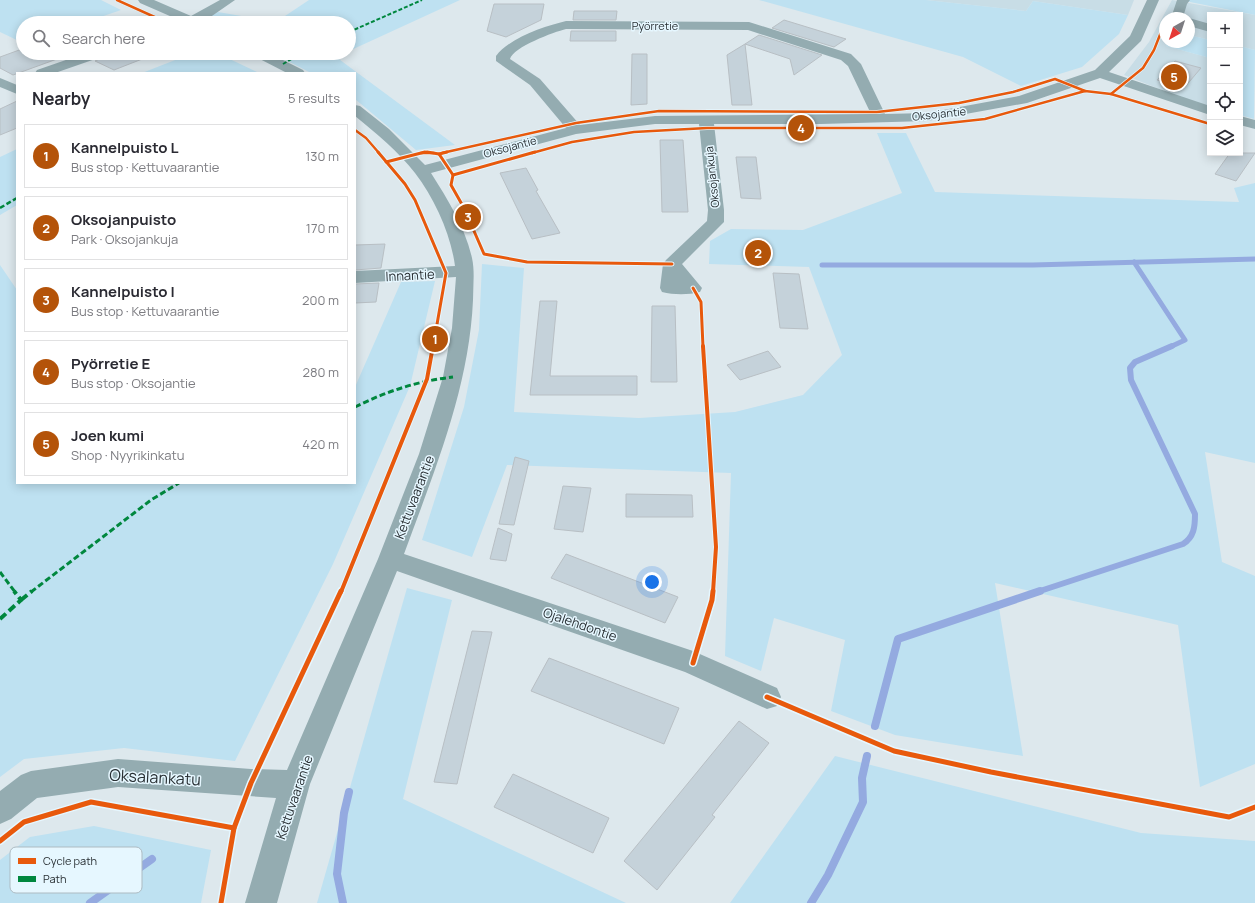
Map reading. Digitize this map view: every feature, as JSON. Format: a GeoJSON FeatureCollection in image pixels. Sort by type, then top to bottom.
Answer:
{"type":"FeatureCollection","features":[{"type":"Feature","properties":{"kind":"street"},"geometry":{"type":"LineString","coordinates":[[144,0],[177,16]]}},
{"type":"Feature","properties":{"kind":"street"},"geometry":{"type":"LineString","coordinates":[[203,16],[229,0]]}},
{"type":"Feature","properties":{"kind":"street","name":"Oksojantie"},"geometry":{"type":"LineString","coordinates":[[422,171],[575,130],[655,120],[821,120],[927,117],[973,110],[1022,100],[1100,73],[1136,38],[1153,0]]}},
{"type":"Feature","properties":{"kind":"street"},"geometry":{"type":"LineString","coordinates":[[1179,12],[1181,3],[1184,0]]}},
{"type":"Feature","properties":{"kind":"street"},"geometry":{"type":"LineString","coordinates":[[1195,24],[1207,27]]}},
{"type":"Feature","properties":{"kind":"street","name":"Pyörretie"},"geometry":{"type":"LineString","coordinates":[[575,130],[572,123],[534,82],[503,61],[503,56],[510,49],[551,29],[566,25],[749,26],[846,57],[854,64],[880,118]]}},
{"type":"Feature","properties":{"kind":"street"},"geometry":{"type":"LineString","coordinates":[[45,72],[79,60]]}},
{"type":"Feature","properties":{"kind":"street"},"geometry":{"type":"LineString","coordinates":[[273,60],[296,72]]}},
{"type":"Feature","properties":{"kind":"street"},"geometry":{"type":"LineString","coordinates":[[1100,73],[1207,110]]}},
{"type":"Feature","properties":{"kind":"street","name":"Kettuvaarantie"},"geometry":{"type":"LineString","coordinates":[[261,903],[295,784],[390,559],[430,454],[454,377],[462,328],[465,270],[463,257],[447,212],[422,171],[384,132],[356,110]]}},
{"type":"Feature","properties":{"kind":"street","name":"Oksojankuja"},"geometry":{"type":"LineString","coordinates":[[672,264],[715,222],[716,210],[706,120]]}},
{"type":"Feature","properties":{"kind":"street"},"geometry":{"type":"LineString","coordinates":[[1243,121],[1255,125]]}},
{"type":"Feature","properties":{"kind":"street","name":"Innantie"},"geometry":{"type":"LineString","coordinates":[[356,277],[446,273],[465,270]]}},
{"type":"Feature","properties":{"kind":"street","name":"Ojalehdontie"},"geometry":{"type":"LineString","coordinates":[[390,559],[693,663],[767,697]]}},
{"type":"Feature","properties":{"kind":"street","name":"Oksalankatu"},"geometry":{"type":"LineString","coordinates":[[0,809],[31,785],[118,773],[251,783],[295,784]]}},
{"type":"Feature","properties":{"kind":"shaded area"},"geometry":{"type":"Polygon","coordinates":[[[0,0],[101,0],[121,10],[103,16],[16,16],[16,40],[0,32],[0,0]]]}},
{"type":"Feature","properties":{"kind":"shaded area"},"geometry":{"type":"Polygon","coordinates":[[[309,0],[460,0],[356,48],[356,16],[285,16],[309,0]]]}},
{"type":"Feature","properties":{"kind":"shaded area"},"geometry":{"type":"Polygon","coordinates":[[[759,0],[926,0],[1026,11],[1033,1],[1128,15],[1119,34],[1082,67],[1021,86],[963,57],[759,0]]]}},
{"type":"Feature","properties":{"kind":"shaded area"},"geometry":{"type":"Polygon","coordinates":[[[926,0],[1134,0],[1128,15],[1033,1],[1026,11],[926,0]]]}},
{"type":"Feature","properties":{"kind":"shaded area"},"geometry":{"type":"Polygon","coordinates":[[[1172,0],[1238,12],[1207,12],[1207,39],[1195,36],[1195,12],[1165,12],[1172,0]]]}},
{"type":"Feature","properties":{"kind":"shaded area"},"geometry":{"type":"Polygon","coordinates":[[[1180,0],[1255,0],[1255,15],[1180,0]]]}},
{"type":"Feature","properties":{"kind":"shaded area"},"geometry":{"type":"Polygon","coordinates":[[[218,12],[241,16],[210,16],[218,12]]]}},
{"type":"Feature","properties":{"kind":"shaded area"},"geometry":{"type":"Polygon","coordinates":[[[1243,13],[1255,15],[1255,50],[1243,47],[1243,13]]]}},
{"type":"Feature","properties":{"kind":"shaded area"},"geometry":{"type":"Polygon","coordinates":[[[1159,24],[1159,48],[1173,48],[1207,57],[1207,108],[1124,75],[1149,42],[1159,24]]]}},
{"type":"Feature","properties":{"kind":"shaded area"},"geometry":{"type":"Polygon","coordinates":[[[1195,36],[1207,39],[1207,57],[1173,48],[1195,48],[1195,36]]]}},
{"type":"Feature","properties":{"kind":"shaded area"},"geometry":{"type":"Polygon","coordinates":[[[1243,47],[1255,50],[1254,119],[1243,116],[1243,47]]]}},
{"type":"Feature","properties":{"kind":"shaded area"},"geometry":{"type":"Polygon","coordinates":[[[175,60],[232,60],[257,72],[145,72],[175,60]]]}},
{"type":"Feature","properties":{"kind":"shaded area"},"geometry":{"type":"Polygon","coordinates":[[[286,60],[340,60],[455,145],[416,150],[356,100],[356,72],[309,72],[286,60]]]}},
{"type":"Feature","properties":{"kind":"shaded area"},"geometry":{"type":"Polygon","coordinates":[[[877,133],[906,133],[935,192],[1239,202],[1234,188],[1255,183],[1255,463],[1205,452],[1222,562],[1255,576],[1255,764],[1200,787],[1178,625],[995,583],[1023,756],[895,735],[831,711],[845,640],[774,618],[761,671],[725,656],[731,473],[507,465],[472,557],[422,540],[464,407],[479,330],[482,264],[524,268],[514,412],[639,418],[735,412],[803,395],[842,355],[809,267],[709,264],[710,241],[731,229],[803,230],[902,193],[877,133]]]}},
{"type":"Feature","properties":{"kind":"shaded area"},"geometry":{"type":"Polygon","coordinates":[[[16,149],[16,206],[0,215],[0,157],[16,149]]]}},
{"type":"Feature","properties":{"kind":"shaded area"},"geometry":{"type":"Polygon","coordinates":[[[0,265],[16,289],[16,484],[356,484],[356,385],[401,282],[435,281],[410,386],[333,564],[235,761],[124,748],[24,759],[0,777],[0,265]]]}},
{"type":"Feature","properties":{"kind":"shaded area"},"geometry":{"type":"Polygon","coordinates":[[[407,588],[452,600],[403,799],[626,903],[317,903],[407,588]]]}},
{"type":"Feature","properties":{"kind":"shaded area"},"geometry":{"type":"Polygon","coordinates":[[[835,756],[1141,833],[1255,841],[1255,903],[730,903],[835,756]]]}},
{"type":"Feature","properties":{"kind":"shaded area"},"geometry":{"type":"Polygon","coordinates":[[[94,826],[211,850],[201,903],[0,903],[0,860],[10,852],[10,893],[142,893],[142,847],[17,847],[30,837],[94,826]]]}},
{"type":"Feature","properties":{"kind":"building"},"geometry":{"type":"Polygon","coordinates":[[[494,4],[544,4],[541,20],[506,37],[487,31],[494,4]]]}},
{"type":"Feature","properties":{"kind":"building"},"geometry":{"type":"Polygon","coordinates":[[[574,11],[617,11],[616,20],[573,20],[574,11]]]}},
{"type":"Feature","properties":{"kind":"building"},"geometry":{"type":"Polygon","coordinates":[[[784,20],[846,39],[834,47],[772,28],[784,20]]]}},
{"type":"Feature","properties":{"kind":"building"},"geometry":{"type":"Polygon","coordinates":[[[571,31],[616,31],[616,41],[570,41],[571,31]]]}},
{"type":"Feature","properties":{"kind":"building"},"geometry":{"type":"Polygon","coordinates":[[[759,35],[822,55],[794,75],[790,59],[745,44],[759,35]]]}},
{"type":"Feature","properties":{"kind":"building"},"geometry":{"type":"Polygon","coordinates":[[[745,44],[752,105],[732,105],[727,55],[745,44]]]}},
{"type":"Feature","properties":{"kind":"building"},"geometry":{"type":"Polygon","coordinates":[[[16,51],[16,60],[54,60],[21,72],[16,72],[16,74],[13,75],[0,68],[0,57],[16,51]]]}},
{"type":"Feature","properties":{"kind":"building"},"geometry":{"type":"Polygon","coordinates":[[[632,54],[647,54],[647,104],[631,105],[632,54]]]}},
{"type":"Feature","properties":{"kind":"building"},"geometry":{"type":"Polygon","coordinates":[[[97,60],[140,60],[114,70],[95,61],[97,60]]]}},
{"type":"Feature","properties":{"kind":"building"},"geometry":{"type":"Polygon","coordinates":[[[1175,61],[1201,68],[1184,88],[1157,80],[1175,61]]]}},
{"type":"Feature","properties":{"kind":"building"},"geometry":{"type":"Polygon","coordinates":[[[16,101],[16,128],[0,135],[0,109],[16,101]]]}},
{"type":"Feature","properties":{"kind":"building"},"geometry":{"type":"Polygon","coordinates":[[[660,140],[683,140],[688,212],[662,212],[660,140]]]}},
{"type":"Feature","properties":{"kind":"building"},"geometry":{"type":"Polygon","coordinates":[[[1243,153],[1255,153],[1236,181],[1215,174],[1228,156],[1243,156],[1243,153]]]}},
{"type":"Feature","properties":{"kind":"building"},"geometry":{"type":"Polygon","coordinates":[[[736,157],[756,157],[761,199],[741,198],[736,157]]]}},
{"type":"Feature","properties":{"kind":"building"},"geometry":{"type":"Polygon","coordinates":[[[526,168],[538,190],[536,191],[560,233],[532,239],[500,173],[526,168]]]}},
{"type":"Feature","properties":{"kind":"building"},"geometry":{"type":"Polygon","coordinates":[[[385,244],[381,268],[356,270],[356,245],[385,244]]]}},
{"type":"Feature","properties":{"kind":"building"},"geometry":{"type":"Polygon","coordinates":[[[773,273],[799,274],[808,329],[780,328],[773,273]]]}},
{"type":"Feature","properties":{"kind":"building"},"geometry":{"type":"Polygon","coordinates":[[[379,283],[376,302],[356,303],[356,284],[379,283]]]}},
{"type":"Feature","properties":{"kind":"building"},"geometry":{"type":"Polygon","coordinates":[[[540,301],[557,301],[550,376],[637,376],[637,395],[530,395],[540,301]]]}},
{"type":"Feature","properties":{"kind":"building"},"geometry":{"type":"Polygon","coordinates":[[[652,306],[675,306],[677,382],[651,382],[652,306]]]}},
{"type":"Feature","properties":{"kind":"building"},"geometry":{"type":"Polygon","coordinates":[[[768,351],[781,367],[740,380],[727,365],[768,351]]]}},
{"type":"Feature","properties":{"kind":"building"},"geometry":{"type":"Polygon","coordinates":[[[515,457],[529,461],[514,525],[499,524],[515,457]]]}},
{"type":"Feature","properties":{"kind":"building"},"geometry":{"type":"Polygon","coordinates":[[[563,486],[591,488],[583,532],[554,529],[563,486]]]}},
{"type":"Feature","properties":{"kind":"building"},"geometry":{"type":"Polygon","coordinates":[[[626,494],[692,495],[693,517],[626,517],[626,494]]]}},
{"type":"Feature","properties":{"kind":"building"},"geometry":{"type":"Polygon","coordinates":[[[498,528],[512,534],[506,561],[490,559],[498,528]]]}},
{"type":"Feature","properties":{"kind":"building"},"geometry":{"type":"Polygon","coordinates":[[[566,554],[678,597],[665,623],[551,578],[566,554]]]}},
{"type":"Feature","properties":{"kind":"building"},"geometry":{"type":"Polygon","coordinates":[[[472,631],[492,632],[457,784],[434,782],[472,631]]]}},
{"type":"Feature","properties":{"kind":"building"},"geometry":{"type":"Polygon","coordinates":[[[549,658],[679,708],[664,744],[531,691],[549,658]]]}},
{"type":"Feature","properties":{"kind":"building"},"geometry":{"type":"Polygon","coordinates":[[[739,721],[769,743],[712,815],[715,817],[657,890],[624,861],[739,721]]]}},
{"type":"Feature","properties":{"kind":"building"},"geometry":{"type":"Polygon","coordinates":[[[513,774],[609,818],[593,853],[494,807],[513,774]]]}},
{"type":"Feature","properties":{"kind":"waterway"},"geometry":{"type":"LineString","coordinates":[[1134,262],[1255,259]]}},
{"type":"Feature","properties":{"kind":"waterway"},"geometry":{"type":"LineString","coordinates":[[822,265],[1033,265],[1134,262]]}},
{"type":"Feature","properties":{"kind":"waterway"},"geometry":{"type":"LineString","coordinates":[[1134,262],[1185,340],[1170,347]]}},
{"type":"Feature","properties":{"kind":"waterway"},"geometry":{"type":"LineString","coordinates":[[1039,592],[1183,544],[1192,535],[1195,514],[1131,380],[1130,368],[1135,362],[1172,346]]}},
{"type":"Feature","properties":{"kind":"waterway"},"geometry":{"type":"LineString","coordinates":[[875,726],[898,639],[1039,592]]}},
{"type":"Feature","properties":{"kind":"waterway"},"geometry":{"type":"LineString","coordinates":[[811,903],[828,875],[863,802],[862,778],[867,756]]}},
{"type":"Feature","properties":{"kind":"waterway"},"geometry":{"type":"LineString","coordinates":[[343,903],[337,874],[344,813],[349,792]]}},
{"type":"Feature","properties":{"kind":"waterway"},"geometry":{"type":"LineString","coordinates":[[142,866],[152,859]]}},
{"type":"Feature","properties":{"kind":"waterway"},"geometry":{"type":"LineString","coordinates":[[90,903],[104,893]]}},
{"type":"Feature","properties":{"kind":"marked path"},"geometry":{"type":"LineString","coordinates":[[356,29],[422,0]]}},
{"type":"Feature","properties":{"kind":"marked path"},"geometry":{"type":"LineString","coordinates":[[283,64],[290,60]]}},
{"type":"Feature","properties":{"kind":"marked path"},"geometry":{"type":"LineString","coordinates":[[0,208],[16,199]]}},
{"type":"Feature","properties":{"kind":"marked path"},"geometry":{"type":"LineString","coordinates":[[356,407],[391,391],[414,383],[453,377]]}},
{"type":"Feature","properties":{"kind":"marked path"},"geometry":{"type":"LineString","coordinates":[[21,600],[151,500],[177,484]]}},
{"type":"Feature","properties":{"kind":"marked path"},"geometry":{"type":"LineString","coordinates":[[0,572],[21,600],[0,619]]}},
{"type":"Feature","properties":{"kind":"cycle path"},"geometry":{"type":"LineString","coordinates":[[117,0],[152,16]]}},
{"type":"Feature","properties":{"kind":"cycle path"},"geometry":{"type":"LineString","coordinates":[[1111,94],[1143,68],[1154,50],[1159,37]]}},
{"type":"Feature","properties":{"kind":"cycle path"},"geometry":{"type":"LineString","coordinates":[[386,162],[426,152],[439,154],[576,123],[659,111],[877,112],[959,103],[1013,92],[1055,79],[1085,91]]}},
{"type":"Feature","properties":{"kind":"cycle path"},"geometry":{"type":"LineString","coordinates":[[453,175],[572,142],[634,132],[707,128],[902,128],[985,119],[1085,91],[1111,94],[1207,123]]}},
{"type":"Feature","properties":{"kind":"cycle path"},"geometry":{"type":"LineString","coordinates":[[221,903],[234,828],[251,783],[351,571],[427,379],[446,273],[415,200],[405,184],[366,138],[356,131]]}},
{"type":"Feature","properties":{"kind":"cycle path"},"geometry":{"type":"LineString","coordinates":[[439,154],[453,175],[451,185],[464,208],[484,254],[527,262],[672,264]]}},
{"type":"Feature","properties":{"kind":"cycle path"},"geometry":{"type":"LineString","coordinates":[[693,288],[701,302],[706,407],[716,547],[712,600],[693,663]]}},
{"type":"Feature","properties":{"kind":"cycle path"},"geometry":{"type":"LineString","coordinates":[[767,697],[894,751],[991,772],[1229,817],[1255,807]]}},
{"type":"Feature","properties":{"kind":"cycle path"},"geometry":{"type":"LineString","coordinates":[[0,841],[24,822],[91,802],[234,828]]}},
{"type":"Feature","properties":{"kind":"place","name":"Joen kumi"},"geometry":{"type":"Point","coordinates":[1174,77]}},
{"type":"Feature","properties":{"kind":"place","name":"Pyörretie E"},"geometry":{"type":"Point","coordinates":[801,128]}},
{"type":"Feature","properties":{"kind":"place","name":"Kannelpuisto I"},"geometry":{"type":"Point","coordinates":[468,217]}},
{"type":"Feature","properties":{"kind":"place","name":"Oksojanpuisto"},"geometry":{"type":"Point","coordinates":[758,253]}},
{"type":"Feature","properties":{"kind":"place","name":"Kannelpuisto L"},"geometry":{"type":"Point","coordinates":[435,339]}}]}
